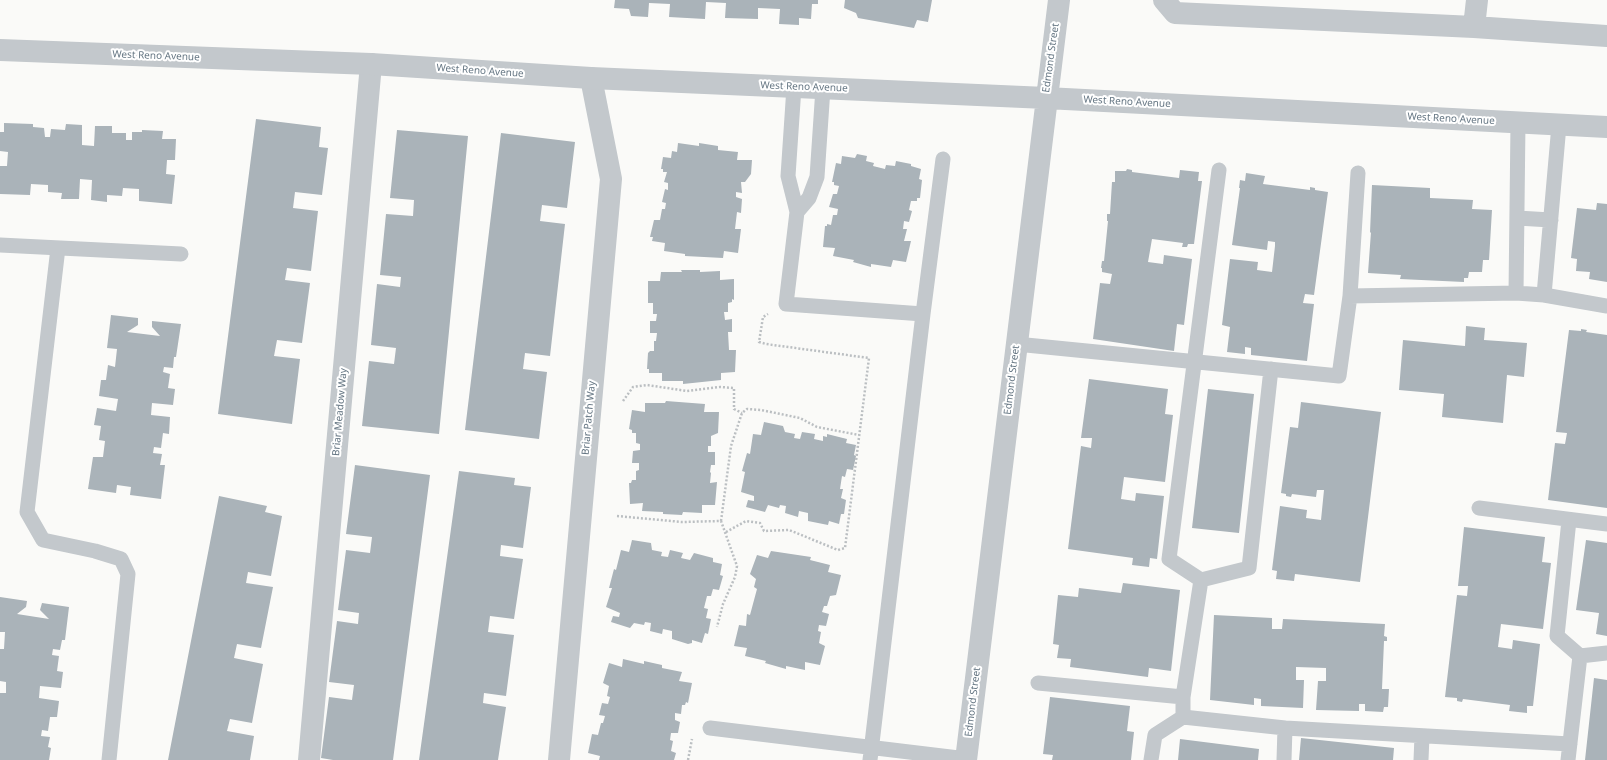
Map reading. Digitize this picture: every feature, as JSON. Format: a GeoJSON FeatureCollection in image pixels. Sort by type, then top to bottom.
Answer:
{"type":"FeatureCollection","features":[{"type":"Feature","properties":{"kind":"street","name":"Edmond Street"},"geometry":{"type":"LineString","coordinates":[[967,759],[1016,344],[1059,0]]}},
{"type":"Feature","properties":{"kind":"street"},"geometry":{"type":"LineString","coordinates":[[1164,0],[1175,13],[1474,27],[1607,36]]}},
{"type":"Feature","properties":{"kind":"street"},"geometry":{"type":"LineString","coordinates":[[1474,27],[1477,0]]}},
{"type":"Feature","properties":{"kind":"street","name":"West Reno Avenue"},"geometry":{"type":"LineString","coordinates":[[0,50],[371,64],[591,78],[1046,98],[1607,127]]}},
{"type":"Feature","properties":{"kind":"street","name":"Briar Meadow Way"},"geometry":{"type":"LineString","coordinates":[[309,760],[371,64]]}},
{"type":"Feature","properties":{"kind":"street","name":"Briar Patch Way"},"geometry":{"type":"LineString","coordinates":[[559,760],[611,179],[591,78]]}},
{"type":"Feature","properties":{"kind":"lane"},"geometry":{"type":"LineString","coordinates":[[794,87],[788,176],[797,212],[786,304],[923,314]]}},
{"type":"Feature","properties":{"kind":"lane"},"geometry":{"type":"LineString","coordinates":[[797,212],[809,198],[817,177],[823,88]]}},
{"type":"Feature","properties":{"kind":"lane"},"geometry":{"type":"LineString","coordinates":[[1516,293],[1518,123]]}},
{"type":"Feature","properties":{"kind":"lane"},"geometry":{"type":"LineString","coordinates":[[1544,295],[1559,125]]}},
{"type":"Feature","properties":{"kind":"lane"},"geometry":{"type":"LineString","coordinates":[[871,753],[923,314],[944,159]]}},
{"type":"Feature","properties":{"kind":"lane"},"geometry":{"type":"LineString","coordinates":[[1219,170],[1169,559],[1202,580],[1249,568],[1271,369]]}},
{"type":"Feature","properties":{"kind":"lane"},"geometry":{"type":"LineString","coordinates":[[1016,344],[1339,376],[1350,296],[1358,174]]}},
{"type":"Feature","properties":{"kind":"lane"},"geometry":{"type":"LineString","coordinates":[[1517,218],[1550,220]]}},
{"type":"Feature","properties":{"kind":"lane"},"geometry":{"type":"LineString","coordinates":[[0,245],[181,254]]}},
{"type":"Feature","properties":{"kind":"lane"},"geometry":{"type":"LineString","coordinates":[[58,248],[26,512],[43,540],[121,558],[128,574],[109,760]]}},
{"type":"Feature","properties":{"kind":"lane"},"geometry":{"type":"LineString","coordinates":[[1350,296],[1516,293],[1544,295],[1607,306]]}},
{"type":"Feature","properties":{"kind":"lane"},"geometry":{"type":"LineString","coordinates":[[1479,508],[1607,524]]}},
{"type":"Feature","properties":{"kind":"lane"},"geometry":{"type":"LineString","coordinates":[[1568,520],[1557,636],[1580,656],[1607,653]]}},
{"type":"Feature","properties":{"kind":"lane"},"geometry":{"type":"LineString","coordinates":[[1183,717],[1183,697],[1202,580]]}},
{"type":"Feature","properties":{"kind":"lane"},"geometry":{"type":"LineString","coordinates":[[1568,760],[1580,656]]}},
{"type":"Feature","properties":{"kind":"lane"},"geometry":{"type":"LineString","coordinates":[[1038,683],[1183,697]]}},
{"type":"Feature","properties":{"kind":"lane"},"geometry":{"type":"LineString","coordinates":[[1151,760],[1156,735],[1183,717],[1285,728],[1570,744]]}},
{"type":"Feature","properties":{"kind":"lane"},"geometry":{"type":"LineString","coordinates":[[710,728],[871,753],[967,759]]}},
{"type":"Feature","properties":{"kind":"lane"},"geometry":{"type":"LineString","coordinates":[[1284,760],[1285,728]]}},
{"type":"Feature","properties":{"kind":"lane"},"geometry":{"type":"LineString","coordinates":[[1421,760],[1422,736]]}},
{"type":"Feature","properties":{"kind":"path"},"geometry":{"type":"LineString","coordinates":[[726,532],[746,521],[760,523],[764,531],[789,530],[838,550],[845,548],[869,358],[760,342],[763,317],[786,304]]}},
{"type":"Feature","properties":{"kind":"path"},"geometry":{"type":"LineString","coordinates":[[624,400],[633,387],[647,385],[687,391],[720,387],[734,388],[734,409],[742,413]]}},
{"type":"Feature","properties":{"kind":"path"},"geometry":{"type":"LineString","coordinates":[[717,628],[723,604],[735,577],[737,566],[721,521],[731,446],[742,413],[747,409],[761,410],[800,418],[817,427],[859,435]]}},
{"type":"Feature","properties":{"kind":"path"},"geometry":{"type":"LineString","coordinates":[[617,516],[682,522],[721,521]]}},
{"type":"Feature","properties":{"kind":"building"},"geometry":{"type":"Polygon","coordinates":[[[615,0],[818,0],[818,4],[812,4],[811,19],[799,18],[799,25],[779,24],[780,9],[758,8],[758,19],[725,18],[726,3],[706,2],[705,19],[669,17],[670,4],[649,3],[648,17],[631,16],[629,9],[614,8],[615,0]]]}},
{"type":"Feature","properties":{"kind":"building"},"geometry":{"type":"Polygon","coordinates":[[[845,0],[932,0],[928,22],[917,20],[914,28],[858,18],[856,13],[844,8],[845,0]]]}},
{"type":"Feature","properties":{"kind":"building"},"geometry":{"type":"Polygon","coordinates":[[[256,119],[321,127],[319,147],[328,148],[322,195],[295,192],[293,208],[318,211],[311,271],[287,268],[285,280],[310,283],[302,343],[277,340],[274,356],[300,359],[292,424],[218,414],[256,119]]]}},
{"type":"Feature","properties":{"kind":"building"},"geometry":{"type":"Polygon","coordinates":[[[4,123],[33,124],[33,127],[44,128],[45,137],[50,137],[51,129],[65,130],[66,124],[82,125],[82,145],[94,146],[95,126],[112,126],[112,133],[126,133],[126,140],[132,140],[132,132],[142,132],[142,130],[163,131],[162,139],[176,139],[175,160],[167,160],[166,174],[175,175],[172,204],[139,201],[139,189],[123,188],[122,196],[107,195],[107,202],[91,200],[92,180],[80,179],[79,199],[61,199],[62,193],[48,192],[48,185],[31,184],[30,195],[0,194],[0,166],[7,166],[8,152],[0,151],[0,132],[4,132],[4,123]]]}},
{"type":"Feature","properties":{"kind":"building"},"geometry":{"type":"Polygon","coordinates":[[[397,130],[468,136],[439,434],[362,426],[369,361],[394,364],[396,348],[371,345],[377,284],[400,287],[401,277],[380,275],[386,214],[413,216],[414,200],[390,198],[397,130]]]}},
{"type":"Feature","properties":{"kind":"building"},"geometry":{"type":"Polygon","coordinates":[[[501,133],[575,142],[567,208],[542,205],[540,221],[565,224],[550,356],[525,353],[523,369],[547,372],[539,439],[465,430],[501,133]]]}},
{"type":"Feature","properties":{"kind":"building"},"geometry":{"type":"Polygon","coordinates":[[[678,143],[699,146],[699,143],[718,146],[718,150],[738,152],[737,160],[752,160],[751,174],[745,182],[741,182],[742,193],[736,192],[736,197],[742,199],[741,213],[737,212],[735,229],[741,229],[738,253],[724,251],[723,258],[685,256],[685,254],[664,251],[665,243],[652,241],[653,237],[650,237],[654,220],[660,220],[662,209],[665,209],[666,203],[662,202],[665,189],[668,190],[668,183],[664,182],[667,172],[663,172],[663,169],[661,169],[663,157],[671,158],[672,151],[677,152],[678,143]]]}},
{"type":"Feature","properties":{"kind":"building"},"geometry":{"type":"Polygon","coordinates":[[[857,154],[867,156],[866,161],[874,163],[873,166],[885,169],[886,165],[895,166],[896,161],[911,164],[911,166],[921,169],[919,179],[922,180],[920,198],[917,198],[917,201],[911,201],[909,210],[912,211],[909,222],[904,221],[903,229],[907,229],[904,241],[911,241],[906,262],[893,260],[891,267],[871,264],[871,267],[853,262],[854,260],[833,256],[835,248],[823,247],[825,226],[827,226],[827,224],[831,225],[833,215],[837,215],[838,209],[829,207],[833,194],[837,194],[839,186],[834,185],[834,182],[832,182],[836,163],[841,164],[842,156],[855,158],[857,154]]]}},
{"type":"Feature","properties":{"kind":"building"},"geometry":{"type":"Polygon","coordinates":[[[1127,169],[1132,170],[1132,172],[1179,178],[1180,170],[1199,172],[1198,181],[1202,181],[1194,244],[1188,244],[1187,247],[1182,247],[1183,243],[1152,239],[1148,262],[1163,264],[1164,255],[1192,259],[1184,325],[1177,324],[1174,351],[1093,339],[1100,283],[1110,284],[1112,274],[1102,272],[1101,268],[1102,261],[1104,261],[1108,221],[1107,214],[1110,214],[1112,182],[1115,182],[1115,171],[1126,171],[1127,169]]]}},
{"type":"Feature","properties":{"kind":"building"},"geometry":{"type":"Polygon","coordinates":[[[1246,173],[1265,176],[1263,184],[1310,190],[1310,187],[1315,188],[1315,190],[1328,192],[1314,295],[1305,294],[1303,303],[1314,304],[1307,361],[1251,355],[1251,348],[1245,347],[1245,354],[1227,352],[1230,327],[1222,325],[1230,259],[1258,262],[1257,270],[1272,272],[1275,246],[1275,242],[1268,241],[1267,250],[1232,245],[1240,180],[1245,181],[1246,173]]]}},
{"type":"Feature","properties":{"kind":"building"},"geometry":{"type":"Polygon","coordinates":[[[1372,185],[1430,188],[1430,198],[1473,200],[1472,209],[1492,210],[1489,260],[1483,260],[1482,272],[1469,272],[1468,278],[1464,278],[1464,282],[1400,279],[1401,275],[1368,273],[1372,185]]]}},
{"type":"Feature","properties":{"kind":"building"},"geometry":{"type":"Polygon","coordinates":[[[1597,203],[1607,204],[1607,282],[1589,279],[1590,272],[1576,271],[1577,259],[1571,258],[1577,208],[1596,210],[1597,203]]]}},
{"type":"Feature","properties":{"kind":"building"},"geometry":{"type":"Polygon","coordinates":[[[681,270],[700,270],[700,272],[720,271],[720,280],[734,279],[734,300],[732,299],[732,302],[728,303],[728,312],[724,312],[725,320],[732,319],[732,332],[728,332],[729,350],[736,350],[735,372],[721,373],[721,380],[683,384],[683,381],[662,381],[662,373],[649,373],[649,369],[647,369],[648,353],[650,351],[654,351],[654,341],[656,341],[657,333],[650,333],[650,321],[656,321],[657,314],[653,314],[653,303],[648,303],[648,281],[660,281],[661,272],[682,272],[681,270]]]}},
{"type":"Feature","properties":{"kind":"building"},"geometry":{"type":"Polygon","coordinates":[[[111,315],[138,318],[138,325],[127,332],[160,336],[152,327],[152,321],[181,324],[173,368],[164,367],[163,372],[170,374],[168,388],[175,389],[173,405],[152,403],[151,415],[170,417],[169,434],[163,433],[161,448],[154,447],[153,453],[162,454],[160,465],[165,465],[161,499],[130,495],[131,487],[117,485],[116,493],[88,489],[93,457],[103,457],[105,441],[99,440],[101,426],[94,425],[97,408],[116,411],[118,399],[99,396],[101,380],[106,380],[108,365],[115,367],[117,349],[107,348],[111,315]]]}},
{"type":"Feature","properties":{"kind":"building"},"geometry":{"type":"Polygon","coordinates":[[[1466,326],[1485,328],[1484,340],[1527,343],[1524,377],[1507,375],[1503,423],[1442,417],[1444,394],[1399,390],[1403,340],[1465,346],[1466,326]]]}},
{"type":"Feature","properties":{"kind":"building"},"geometry":{"type":"Polygon","coordinates":[[[1581,329],[1587,330],[1586,332],[1607,335],[1607,508],[1548,500],[1555,443],[1565,444],[1567,433],[1556,432],[1569,330],[1581,331],[1581,329]]]}},
{"type":"Feature","properties":{"kind":"building"},"geometry":{"type":"Polygon","coordinates":[[[1089,379],[1168,389],[1165,414],[1173,415],[1165,482],[1124,477],[1121,499],[1135,501],[1136,493],[1164,496],[1157,559],[1150,558],[1149,567],[1132,565],[1133,558],[1068,549],[1081,446],[1091,448],[1092,438],[1081,438],[1089,379]]]}},
{"type":"Feature","properties":{"kind":"building"},"geometry":{"type":"Polygon","coordinates":[[[1208,389],[1254,394],[1239,533],[1192,528],[1208,389]]]}},
{"type":"Feature","properties":{"kind":"building"},"geometry":{"type":"Polygon","coordinates":[[[666,401],[705,404],[704,412],[719,412],[718,433],[711,436],[711,446],[708,446],[708,452],[715,452],[715,465],[711,465],[710,483],[717,482],[715,505],[702,505],[702,513],[683,512],[682,515],[663,514],[663,512],[642,511],[643,503],[630,504],[629,483],[631,483],[632,480],[636,480],[636,471],[639,470],[639,463],[632,463],[633,451],[640,450],[640,444],[636,443],[636,433],[632,433],[632,430],[629,429],[632,410],[645,412],[645,403],[665,403],[666,401]]]}},
{"type":"Feature","properties":{"kind":"building"},"geometry":{"type":"Polygon","coordinates":[[[1301,402],[1381,412],[1360,582],[1295,574],[1294,581],[1276,579],[1277,571],[1272,570],[1280,506],[1307,510],[1306,518],[1321,520],[1324,490],[1317,490],[1316,497],[1292,494],[1291,497],[1281,493],[1290,427],[1298,428],[1301,402]]]}},
{"type":"Feature","properties":{"kind":"building"},"geometry":{"type":"Polygon","coordinates":[[[764,422],[783,426],[785,432],[795,434],[794,438],[800,439],[802,432],[815,434],[814,439],[823,441],[823,436],[827,437],[827,434],[847,439],[846,443],[856,445],[854,455],[856,456],[853,470],[847,469],[845,477],[842,476],[840,489],[843,489],[841,498],[846,500],[844,514],[841,514],[839,524],[829,521],[828,525],[808,521],[808,513],[799,511],[798,517],[785,513],[786,506],[780,505],[779,508],[768,505],[765,512],[746,507],[748,500],[754,501],[754,496],[741,492],[745,472],[742,471],[747,453],[750,454],[753,434],[761,435],[764,422]]]}},
{"type":"Feature","properties":{"kind":"building"},"geometry":{"type":"Polygon","coordinates":[[[355,465],[430,475],[393,760],[333,760],[321,758],[329,697],[352,700],[354,685],[329,682],[337,621],[358,624],[359,613],[338,610],[346,550],[370,553],[372,537],[346,534],[355,465]]]}},
{"type":"Feature","properties":{"kind":"building"},"geometry":{"type":"Polygon","coordinates":[[[459,471],[515,478],[514,485],[531,487],[523,548],[501,545],[500,556],[523,559],[514,619],[490,616],[488,632],[514,635],[506,696],[484,693],[483,703],[506,707],[498,760],[419,760],[459,471]]]}},
{"type":"Feature","properties":{"kind":"building"},"geometry":{"type":"Polygon","coordinates":[[[219,496],[267,506],[265,512],[282,516],[271,576],[248,572],[246,583],[273,587],[261,648],[237,644],[234,658],[263,664],[252,723],[230,719],[227,731],[254,736],[250,760],[168,760],[219,496]]]}},
{"type":"Feature","properties":{"kind":"building"},"geometry":{"type":"Polygon","coordinates":[[[1464,527],[1545,537],[1542,562],[1551,563],[1543,629],[1501,624],[1498,647],[1512,649],[1513,640],[1540,644],[1533,706],[1527,706],[1527,713],[1509,711],[1510,705],[1463,699],[1462,702],[1457,701],[1457,698],[1445,697],[1457,595],[1467,596],[1468,586],[1458,586],[1464,527]]]}},
{"type":"Feature","properties":{"kind":"building"},"geometry":{"type":"Polygon","coordinates":[[[632,540],[651,543],[652,550],[662,552],[661,556],[668,557],[670,550],[683,553],[681,558],[690,560],[694,553],[713,558],[713,562],[722,564],[720,575],[723,576],[719,590],[713,589],[711,596],[707,596],[704,608],[708,609],[706,618],[711,619],[708,634],[705,633],[702,643],[692,640],[692,643],[688,644],[672,639],[672,631],[663,629],[662,634],[650,631],[651,623],[645,622],[644,625],[634,623],[630,628],[611,622],[613,616],[619,617],[620,613],[606,607],[612,588],[609,588],[614,569],[616,570],[621,550],[629,552],[632,540]]]}},
{"type":"Feature","properties":{"kind":"building"},"geometry":{"type":"Polygon","coordinates":[[[1586,540],[1607,543],[1607,636],[1596,634],[1599,613],[1576,610],[1586,540]]]}},
{"type":"Feature","properties":{"kind":"building"},"geometry":{"type":"Polygon","coordinates":[[[771,551],[811,557],[810,560],[830,565],[828,572],[841,575],[836,595],[830,596],[827,606],[824,606],[822,612],[829,614],[826,626],[819,625],[818,631],[821,632],[819,643],[825,646],[820,665],[805,662],[805,670],[786,666],[786,669],[765,663],[766,661],[745,656],[747,648],[734,646],[739,625],[746,626],[747,614],[750,615],[757,589],[754,587],[756,579],[750,574],[757,555],[768,558],[771,551]]]}},
{"type":"Feature","properties":{"kind":"building"},"geometry":{"type":"Polygon","coordinates":[[[1123,583],[1180,590],[1171,671],[1149,668],[1148,677],[1070,667],[1071,659],[1057,658],[1059,645],[1053,644],[1058,595],[1078,597],[1079,588],[1121,593],[1123,583]]]}},
{"type":"Feature","properties":{"kind":"building"},"geometry":{"type":"Polygon","coordinates":[[[0,597],[27,601],[26,607],[17,614],[49,619],[40,610],[42,603],[69,607],[65,640],[62,640],[60,650],[53,649],[52,655],[59,656],[57,671],[63,672],[61,688],[40,686],[39,698],[59,701],[57,717],[50,717],[48,731],[42,730],[41,736],[50,737],[48,747],[51,748],[49,760],[0,760],[0,693],[6,693],[6,682],[0,681],[0,649],[4,649],[5,632],[0,632],[0,597]]]}},
{"type":"Feature","properties":{"kind":"building"},"geometry":{"type":"Polygon","coordinates":[[[1214,615],[1272,618],[1272,629],[1282,629],[1283,619],[1385,624],[1384,636],[1387,637],[1387,641],[1384,641],[1382,689],[1389,689],[1388,707],[1384,707],[1383,712],[1365,711],[1365,704],[1359,704],[1359,711],[1316,710],[1318,681],[1326,681],[1326,668],[1296,667],[1296,680],[1304,680],[1303,708],[1261,706],[1261,699],[1254,698],[1254,705],[1210,700],[1214,615]]]}},
{"type":"Feature","properties":{"kind":"building"},"geometry":{"type":"Polygon","coordinates":[[[623,659],[644,664],[644,661],[662,665],[662,668],[682,672],[679,681],[692,683],[688,703],[686,702],[685,705],[682,705],[681,714],[675,713],[675,720],[680,722],[678,733],[671,733],[670,740],[673,741],[671,751],[676,753],[674,760],[599,760],[600,756],[588,753],[592,734],[598,735],[601,723],[603,723],[605,716],[599,715],[602,703],[608,704],[610,697],[607,696],[609,686],[603,683],[609,663],[622,667],[623,659]]]}},
{"type":"Feature","properties":{"kind":"building"},"geometry":{"type":"Polygon","coordinates":[[[1594,678],[1607,680],[1607,760],[1585,760],[1594,678]]]}},
{"type":"Feature","properties":{"kind":"building"},"geometry":{"type":"Polygon","coordinates":[[[1050,697],[1130,706],[1127,731],[1134,732],[1131,760],[1052,760],[1053,755],[1043,754],[1050,697]]]}},
{"type":"Feature","properties":{"kind":"building"},"geometry":{"type":"Polygon","coordinates":[[[1301,738],[1394,748],[1393,760],[1299,760],[1301,738]]]}},
{"type":"Feature","properties":{"kind":"building"},"geometry":{"type":"Polygon","coordinates":[[[1180,739],[1259,749],[1258,760],[1178,760],[1180,739]]]}}]}
